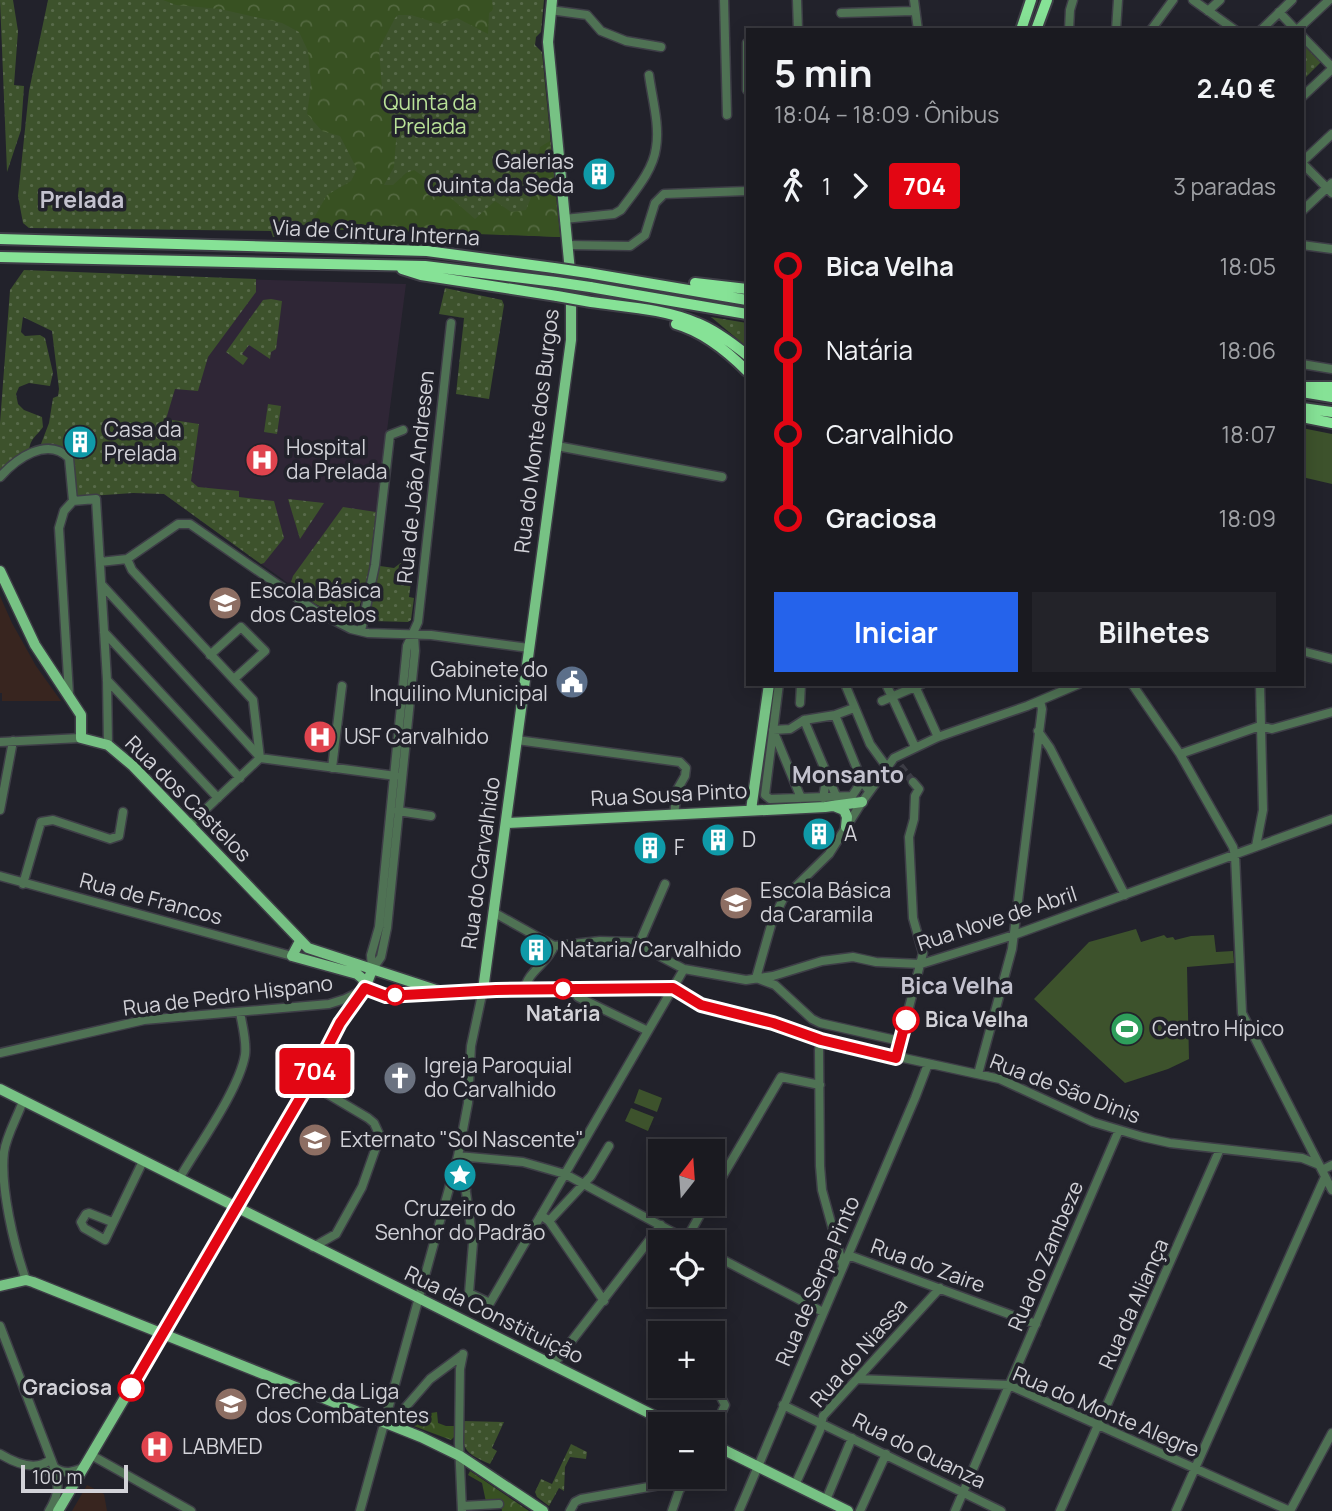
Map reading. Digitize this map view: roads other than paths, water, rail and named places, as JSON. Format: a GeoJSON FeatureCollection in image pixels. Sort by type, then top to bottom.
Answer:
{"type":"FeatureCollection","features":[{"type":"Feature","properties":{"kind":"highway"},"geometry":{"type":"LineString","coordinates":[[1022,28],[1031,0]]}},
{"type":"Feature","properties":{"kind":"highway"},"geometry":{"type":"LineString","coordinates":[[1037,28],[1047,0]]}},
{"type":"Feature","properties":{"kind":"highway","name":"Via de Cintura Interna"},"geometry":{"type":"LineString","coordinates":[[0,239],[427,251],[588,273],[746,300]]}},
{"type":"Feature","properties":{"kind":"highway","name":"Via de Cintura Interna"},"geometry":{"type":"LineString","coordinates":[[0,257],[386,265],[465,270],[556,282],[746,314]]}},
{"type":"Feature","properties":{"kind":"highway"},"geometry":{"type":"LineString","coordinates":[[386,265],[421,275],[656,312],[698,323],[746,354]]}},
{"type":"Feature","properties":{"kind":"highway"},"geometry":{"type":"LineString","coordinates":[[669,286],[680,281],[746,289]]}},
{"type":"Feature","properties":{"kind":"highway"},"geometry":{"type":"LineString","coordinates":[[620,306],[688,327],[731,355],[746,371]]}},
{"type":"Feature","properties":{"kind":"highway"},"geometry":{"type":"LineString","coordinates":[[1304,389],[1332,387]]}},
{"type":"Feature","properties":{"kind":"highway"},"geometry":{"type":"LineString","coordinates":[[1304,390],[1332,397]]}},
{"type":"Feature","properties":{"kind":"highway"},"geometry":{"type":"LineString","coordinates":[[1304,408],[1332,412]]}},
{"type":"Feature","properties":{"kind":"highway"},"geometry":{"type":"LineString","coordinates":[[1304,417],[1332,423]]}},
{"type":"Feature","properties":{"kind":"main road","name":"Rua do Monte dos Burgos"},"geometry":{"type":"LineString","coordinates":[[517,740],[573,313],[548,42],[551,5]]}},
{"type":"Feature","properties":{"kind":"main road"},"geometry":{"type":"LineString","coordinates":[[0,571],[35,645],[81,715],[81,738],[108,745]]}},
{"type":"Feature","properties":{"kind":"main road"},"geometry":{"type":"LineString","coordinates":[[751,810],[769,686]]}},
{"type":"Feature","properties":{"kind":"main road","name":"Rua do Carvalhido"},"geometry":{"type":"LineString","coordinates":[[482,990],[517,740]]}},
{"type":"Feature","properties":{"kind":"main road","name":"Rua dos Castelos"},"geometry":{"type":"LineString","coordinates":[[108,745],[133,766],[304,945]]}},
{"type":"Feature","properties":{"kind":"main road"},"geometry":{"type":"LineString","coordinates":[[835,802],[844,810],[847,817],[846,827]]}},
{"type":"Feature","properties":{"kind":"main road","name":"Rua Sousa Pinto"},"geometry":{"type":"LineString","coordinates":[[506,823],[862,802]]}},
{"type":"Feature","properties":{"kind":"main road"},"geometry":{"type":"LineString","coordinates":[[297,958],[304,952],[304,945],[373,971],[440,991]]}},
{"type":"Feature","properties":{"kind":"main road"},"geometry":{"type":"LineString","coordinates":[[297,958],[357,974],[363,979],[365,988]]}},
{"type":"Feature","properties":{"kind":"main road"},"geometry":{"type":"LineString","coordinates":[[58,1511],[309,1083],[340,1023],[365,988],[373,971]]}},
{"type":"Feature","properties":{"kind":"main road"},"geometry":{"type":"LineString","coordinates":[[365,988],[386,996],[482,990]]}},
{"type":"Feature","properties":{"kind":"main road","name":"Rua da Constituição"},"geometry":{"type":"LineString","coordinates":[[0,1089],[648,1413]]}},
{"type":"Feature","properties":{"kind":"main road"},"geometry":{"type":"LineString","coordinates":[[0,1286],[26,1280],[386,1422],[460,1456],[543,1511]]}},
{"type":"Feature","properties":{"kind":"main road"},"geometry":{"type":"LineString","coordinates":[[725,1450],[848,1511]]}},
{"type":"Feature","properties":{"kind":"street"},"geometry":{"type":"LineString","coordinates":[[724,0],[727,115]]}},
{"type":"Feature","properties":{"kind":"street"},"geometry":{"type":"LineString","coordinates":[[797,0],[798,28]]}},
{"type":"Feature","properties":{"kind":"street"},"geometry":{"type":"LineString","coordinates":[[914,0],[918,28]]}},
{"type":"Feature","properties":{"kind":"street"},"geometry":{"type":"LineString","coordinates":[[1069,28],[1073,0]]}},
{"type":"Feature","properties":{"kind":"street"},"geometry":{"type":"LineString","coordinates":[[1116,28],[1118,0]]}},
{"type":"Feature","properties":{"kind":"street"},"geometry":{"type":"LineString","coordinates":[[1152,28],[1173,0]]}},
{"type":"Feature","properties":{"kind":"street"},"geometry":{"type":"LineString","coordinates":[[1193,0],[1232,28]]}},
{"type":"Feature","properties":{"kind":"street"},"geometry":{"type":"LineString","coordinates":[[1208,11],[1220,0]]}},
{"type":"Feature","properties":{"kind":"street"},"geometry":{"type":"LineString","coordinates":[[1263,28],[1292,0]]}},
{"type":"Feature","properties":{"kind":"street"},"geometry":{"type":"LineString","coordinates":[[1299,28],[1329,0]]}},
{"type":"Feature","properties":{"kind":"street"},"geometry":{"type":"LineString","coordinates":[[551,5],[587,15],[601,31],[626,41],[661,47]]}},
{"type":"Feature","properties":{"kind":"street"},"geometry":{"type":"LineString","coordinates":[[841,13],[914,11]]}},
{"type":"Feature","properties":{"kind":"street"},"geometry":{"type":"LineString","coordinates":[[1279,12],[1295,28]]}},
{"type":"Feature","properties":{"kind":"street"},"geometry":{"type":"LineString","coordinates":[[1304,38],[1332,67],[1304,95]]}},
{"type":"Feature","properties":{"kind":"street"},"geometry":{"type":"LineString","coordinates":[[564,219],[621,211],[648,171],[656,149],[657,136],[649,75]]}},
{"type":"Feature","properties":{"kind":"street"},"geometry":{"type":"LineString","coordinates":[[1304,160],[1332,134]]}},
{"type":"Feature","properties":{"kind":"street"},"geometry":{"type":"LineString","coordinates":[[1304,164],[1330,188],[1304,209]]}},
{"type":"Feature","properties":{"kind":"street"},"geometry":{"type":"LineString","coordinates":[[567,245],[630,246],[645,235],[655,203],[664,194],[746,191]]}},
{"type":"Feature","properties":{"kind":"street"},"geometry":{"type":"LineString","coordinates":[[1304,245],[1332,246]]}},
{"type":"Feature","properties":{"kind":"street","name":"Rua de João Andresen"},"geometry":{"type":"LineString","coordinates":[[397,776],[407,646],[418,622],[452,323]]}},
{"type":"Feature","properties":{"kind":"street"},"geometry":{"type":"LineString","coordinates":[[1304,364],[1328,369]]}},
{"type":"Feature","properties":{"kind":"street"},"geometry":{"type":"LineString","coordinates":[[361,631],[375,565],[390,435],[403,430]]}},
{"type":"Feature","properties":{"kind":"street"},"geometry":{"type":"LineString","coordinates":[[557,446],[722,477]]}},
{"type":"Feature","properties":{"kind":"street"},"geometry":{"type":"LineString","coordinates":[[0,477],[16,461],[36,451],[62,453],[69,458],[73,501],[64,510],[59,528],[69,696]]}},
{"type":"Feature","properties":{"kind":"street","name":"Rua dos Castelos"},"geometry":{"type":"LineString","coordinates":[[73,501],[96,499],[107,680],[108,745]]}},
{"type":"Feature","properties":{"kind":"street"},"geometry":{"type":"LineString","coordinates":[[100,562],[127,559],[178,524],[194,525],[316,611],[361,631],[414,634],[529,648]]}},
{"type":"Feature","properties":{"kind":"street"},"geometry":{"type":"LineString","coordinates":[[127,559],[132,570],[253,700],[260,758]]}},
{"type":"Feature","properties":{"kind":"street"},"geometry":{"type":"LineString","coordinates":[[102,584],[260,758],[397,776]]}},
{"type":"Feature","properties":{"kind":"street"},"geometry":{"type":"LineString","coordinates":[[210,655],[240,627],[265,651],[234,679]]}},
{"type":"Feature","properties":{"kind":"street"},"geometry":{"type":"LineString","coordinates":[[104,632],[240,778]]}},
{"type":"Feature","properties":{"kind":"street"},"geometry":{"type":"LineString","coordinates":[[1304,652],[1332,659]]}},
{"type":"Feature","properties":{"kind":"street"},"geometry":{"type":"LineString","coordinates":[[107,680],[218,798]]}},
{"type":"Feature","properties":{"kind":"street"},"geometry":{"type":"LineString","coordinates":[[332,768],[342,686]]}},
{"type":"Feature","properties":{"kind":"street"},"geometry":{"type":"LineString","coordinates":[[779,686],[765,795],[770,799],[823,798],[835,802],[852,796],[862,781]]}},
{"type":"Feature","properties":{"kind":"street"},"geometry":{"type":"LineString","coordinates":[[800,703],[801,686]]}},
{"type":"Feature","properties":{"kind":"street"},"geometry":{"type":"LineString","coordinates":[[846,686],[874,751],[887,766]]}},
{"type":"Feature","properties":{"kind":"street"},"geometry":{"type":"LineString","coordinates":[[887,686],[915,747]]}},
{"type":"Feature","properties":{"kind":"street"},"geometry":{"type":"LineString","coordinates":[[882,701],[915,686]]}},
{"type":"Feature","properties":{"kind":"street"},"geometry":{"type":"LineString","coordinates":[[917,686],[938,737]]}},
{"type":"Feature","properties":{"kind":"street"},"geometry":{"type":"LineString","coordinates":[[900,1041],[812,1019],[775,985],[756,978],[772,922],[783,898],[829,854],[869,791],[894,758],[938,737],[1074,686]]}},
{"type":"Feature","properties":{"kind":"street"},"geometry":{"type":"LineString","coordinates":[[1133,686],[1180,754],[1233,847],[1242,1013],[1332,1190]]}},
{"type":"Feature","properties":{"kind":"street"},"geometry":{"type":"LineString","coordinates":[[1256,846],[1263,810],[1260,686]]}},
{"type":"Feature","properties":{"kind":"street"},"geometry":{"type":"LineString","coordinates":[[978,1074],[1012,949],[1042,709],[1040,701]]}},
{"type":"Feature","properties":{"kind":"street"},"geometry":{"type":"LineString","coordinates":[[773,730],[790,729],[804,720],[835,715],[854,708]]}},
{"type":"Feature","properties":{"kind":"street"},"geometry":{"type":"LineString","coordinates":[[1180,754],[1260,726],[1272,729],[1332,712]]}},
{"type":"Feature","properties":{"kind":"street"},"geometry":{"type":"LineString","coordinates":[[835,715],[862,781],[869,791]]}},
{"type":"Feature","properties":{"kind":"street"},"geometry":{"type":"LineString","coordinates":[[804,720],[835,802]]}},
{"type":"Feature","properties":{"kind":"street"},"geometry":{"type":"LineString","coordinates":[[773,730],[801,798]]}},
{"type":"Feature","properties":{"kind":"street"},"geometry":{"type":"LineString","coordinates":[[1038,731],[1050,748],[1125,895]]}},
{"type":"Feature","properties":{"kind":"street"},"geometry":{"type":"LineString","coordinates":[[0,742],[81,738]]}},
{"type":"Feature","properties":{"kind":"street"},"geometry":{"type":"LineString","coordinates":[[517,740],[680,762],[685,768],[685,776],[677,790],[674,815]]}},
{"type":"Feature","properties":{"kind":"street"},"geometry":{"type":"LineString","coordinates":[[0,810],[13,741]]}},
{"type":"Feature","properties":{"kind":"street"},"geometry":{"type":"LineString","coordinates":[[189,825],[260,758]]}},
{"type":"Feature","properties":{"kind":"street"},"geometry":{"type":"LineString","coordinates":[[894,758],[900,766]]}},
{"type":"Feature","properties":{"kind":"street"},"geometry":{"type":"LineString","coordinates":[[823,798],[827,775]]}},
{"type":"Feature","properties":{"kind":"street"},"geometry":{"type":"LineString","coordinates":[[373,971],[381,957],[387,928],[398,811],[397,776]]}},
{"type":"Feature","properties":{"kind":"street"},"geometry":{"type":"LineString","coordinates":[[373,971],[371,956],[379,927],[397,776]]}},
{"type":"Feature","properties":{"kind":"street"},"geometry":{"type":"LineString","coordinates":[[896,1058],[923,953],[913,918],[910,850],[915,796],[919,789],[913,782]]}},
{"type":"Feature","properties":{"kind":"street"},"geometry":{"type":"LineString","coordinates":[[398,811],[431,816]]}},
{"type":"Feature","properties":{"kind":"street"},"geometry":{"type":"LineString","coordinates":[[23,884],[41,822],[53,820],[115,839],[119,836],[123,812]]}},
{"type":"Feature","properties":{"kind":"street","name":"Rua Nove de Abril"},"geometry":{"type":"LineString","coordinates":[[554,946],[600,941],[639,944],[684,968],[746,980],[786,972],[828,959],[853,957],[876,962],[921,964],[1014,935],[1332,819]]}},
{"type":"Feature","properties":{"kind":"street","name":"Rua de Francos"},"geometry":{"type":"LineString","coordinates":[[0,876],[229,937],[297,958]]}},
{"type":"Feature","properties":{"kind":"street"},"geometry":{"type":"LineString","coordinates":[[639,944],[665,884]]}},
{"type":"Feature","properties":{"kind":"street"},"geometry":{"type":"LineString","coordinates":[[494,912],[554,946],[550,955],[527,981],[525,989]]}},
{"type":"Feature","properties":{"kind":"street"},"geometry":{"type":"LineString","coordinates":[[458,1156],[465,1165],[473,1243],[469,1293],[490,1303],[684,968]]}},
{"type":"Feature","properties":{"kind":"street","name":"Rua de Pedro Hispano"},"geometry":{"type":"LineString","coordinates":[[0,1055],[144,1020],[329,1004],[365,988]]}},
{"type":"Feature","properties":{"kind":"street"},"geometry":{"type":"LineString","coordinates":[[360,1511],[458,1156],[468,1103],[471,1046],[482,990],[673,988]]}},
{"type":"Feature","properties":{"kind":"street","name":"Rua de São Dinis"},"geometry":{"type":"LineString","coordinates":[[673,988],[701,1005],[773,1023],[821,1040],[1000,1079],[1093,1122],[1119,1130],[1158,1140],[1302,1158],[1321,1170]]}},
{"type":"Feature","properties":{"kind":"street"},"geometry":{"type":"LineString","coordinates":[[574,989],[578,997],[648,1031]]}},
{"type":"Feature","properties":{"kind":"street"},"geometry":{"type":"LineString","coordinates":[[329,1004],[339,1010],[340,1023]]}},
{"type":"Feature","properties":{"kind":"street"},"geometry":{"type":"LineString","coordinates":[[179,1179],[242,1068],[246,1051],[240,1012]]}},
{"type":"Feature","properties":{"kind":"street"},"geometry":{"type":"LineString","coordinates":[[821,1040],[819,1142],[822,1190],[843,1266]]}},
{"type":"Feature","properties":{"kind":"street","name":"Rua de Serpa Pinto"},"geometry":{"type":"LineString","coordinates":[[738,1511],[928,1064]]}},
{"type":"Feature","properties":{"kind":"street"},"geometry":{"type":"LineString","coordinates":[[725,1172],[781,1077],[820,1085]]}},
{"type":"Feature","properties":{"kind":"street"},"geometry":{"type":"LineString","coordinates":[[309,1083],[368,1118],[374,1123],[380,1136],[362,1187],[336,1234],[313,1247]]}},
{"type":"Feature","properties":{"kind":"street"},"geometry":{"type":"LineString","coordinates":[[23,1101],[1,1165],[7,1205],[26,1280]]}},
{"type":"Feature","properties":{"kind":"street","name":"Rua do Zambeze"},"geometry":{"type":"LineString","coordinates":[[955,1511],[1119,1130]]}},
{"type":"Feature","properties":{"kind":"street"},"geometry":{"type":"LineString","coordinates":[[549,1221],[584,1184],[609,1146]]}},
{"type":"Feature","properties":{"kind":"street","name":"Rua da Aliança"},"geometry":{"type":"LineString","coordinates":[[1060,1511],[1220,1149]]}},
{"type":"Feature","properties":{"kind":"street"},"geometry":{"type":"LineString","coordinates":[[458,1156],[523,1162],[565,1174],[670,1230]]}},
{"type":"Feature","properties":{"kind":"street"},"geometry":{"type":"LineString","coordinates":[[112,1222],[143,1161]]}},
{"type":"Feature","properties":{"kind":"street"},"geometry":{"type":"LineString","coordinates":[[1176,1511],[1321,1170],[1332,1165]]}},
{"type":"Feature","properties":{"kind":"street"},"geometry":{"type":"LineString","coordinates":[[541,1215],[549,1221],[604,1301]]}},
{"type":"Feature","properties":{"kind":"street"},"geometry":{"type":"LineString","coordinates":[[552,1365],[661,1225]]}},
{"type":"Feature","properties":{"kind":"street","name":"Rua do Zaire"},"geometry":{"type":"LineString","coordinates":[[848,1255],[1036,1324]]}},
{"type":"Feature","properties":{"kind":"street"},"geometry":{"type":"LineString","coordinates":[[725,1261],[823,1312]]}},
{"type":"Feature","properties":{"kind":"street","name":"Rua do Niassa"},"geometry":{"type":"LineString","coordinates":[[795,1485],[820,1430],[823,1416],[940,1288]]}},
{"type":"Feature","properties":{"kind":"street"},"geometry":{"type":"LineString","coordinates":[[0,1326],[54,1467],[58,1471],[68,1472],[85,1467]]}},
{"type":"Feature","properties":{"kind":"street"},"geometry":{"type":"LineString","coordinates":[[386,1422],[397,1417],[430,1379],[463,1354],[460,1369],[462,1508],[499,1504]]}},
{"type":"Feature","properties":{"kind":"street","name":"Rua do Monte Alegre"},"geometry":{"type":"LineString","coordinates":[[857,1378],[1009,1385],[1290,1511]]}},
{"type":"Feature","properties":{"kind":"street","name":"Rua do Quanza"},"geometry":{"type":"LineString","coordinates":[[783,1405],[1002,1511]]}},
{"type":"Feature","properties":{"kind":"street"},"geometry":{"type":"LineString","coordinates":[[1290,1511],[1332,1433]]}},
{"type":"Feature","properties":{"kind":"street"},"geometry":{"type":"LineString","coordinates":[[826,1500],[852,1438]]}},
{"type":"Feature","properties":{"kind":"street"},"geometry":{"type":"LineString","coordinates":[[860,1511],[886,1454]]}},
{"type":"Feature","properties":{"kind":"street"},"geometry":{"type":"LineString","coordinates":[[92,1455],[191,1511]]}},
{"type":"Feature","properties":{"kind":"street"},"geometry":{"type":"LineString","coordinates":[[1,1457],[50,1471],[57,1483],[57,1495],[49,1511]]}},
{"type":"Feature","properties":{"kind":"street"},"geometry":{"type":"LineString","coordinates":[[36,1466],[51,1459]]}},
{"type":"Feature","properties":{"kind":"street"},"geometry":{"type":"LineString","coordinates":[[570,1511],[575,1502],[581,1499],[648,1487]]}},
{"type":"Feature","properties":{"kind":"street"},"geometry":{"type":"LineString","coordinates":[[672,1511],[680,1489]]}},
{"type":"Feature","properties":{"kind":"tunnel"},"geometry":{"type":"LineString","coordinates":[[900,766],[913,782]]}},
{"type":"Feature","properties":{"kind":"place","name":"Galerias Quinta da Seda"},"geometry":{"type":"Point","coordinates":[599,174]}},
{"type":"Feature","properties":{"kind":"place","name":"Casa da Prelada"},"geometry":{"type":"Point","coordinates":[80,442]}},
{"type":"Feature","properties":{"kind":"place","name":"Hospital da Prelada"},"geometry":{"type":"Point","coordinates":[262,460]}},
{"type":"Feature","properties":{"kind":"place","name":"Escola Básica dos Castelos"},"geometry":{"type":"Point","coordinates":[225,603]}},
{"type":"Feature","properties":{"kind":"place","name":"Gabinete do Inquilino Municipal"},"geometry":{"type":"Point","coordinates":[572,682]}},
{"type":"Feature","properties":{"kind":"place","name":"USF Carvalhido"},"geometry":{"type":"Point","coordinates":[320,737]}},
{"type":"Feature","properties":{"kind":"place","name":"A"},"geometry":{"type":"Point","coordinates":[819,834]}},
{"type":"Feature","properties":{"kind":"place","name":"D"},"geometry":{"type":"Point","coordinates":[718,840]}},
{"type":"Feature","properties":{"kind":"place","name":"F"},"geometry":{"type":"Point","coordinates":[650,848]}},
{"type":"Feature","properties":{"kind":"place","name":"Escola Básica da Caramila"},"geometry":{"type":"Point","coordinates":[736,903]}},
{"type":"Feature","properties":{"kind":"place","name":"Nataria/Carvalhido"},"geometry":{"type":"Point","coordinates":[536,950]}},
{"type":"Feature","properties":{"kind":"place","name":"Natária"},"geometry":{"type":"Point","coordinates":[563,989]}},
{"type":"Feature","properties":{"kind":"place","name":"Bica Velha"},"geometry":{"type":"Point","coordinates":[906,1020]}},
{"type":"Feature","properties":{"kind":"place","name":"Centro Hípico"},"geometry":{"type":"Point","coordinates":[1127,1029]}},
{"type":"Feature","properties":{"kind":"place","name":"Igreja Paroquial do Carvalhido"},"geometry":{"type":"Point","coordinates":[400,1078]}},
{"type":"Feature","properties":{"kind":"place","name":"Externato \"Sol Nascente\""},"geometry":{"type":"Point","coordinates":[315,1140]}},
{"type":"Feature","properties":{"kind":"place","name":"Cruzeiro do Senhor do Padrão"},"geometry":{"type":"Point","coordinates":[460,1175]}},
{"type":"Feature","properties":{"kind":"place","name":"Graciosa"},"geometry":{"type":"Point","coordinates":[131,1388]}},
{"type":"Feature","properties":{"kind":"place","name":"Creche da Liga dos Combatentes"},"geometry":{"type":"Point","coordinates":[231,1404]}},
{"type":"Feature","properties":{"kind":"place","name":"LABMED"},"geometry":{"type":"Point","coordinates":[157,1447]}},
{"type":"Feature","properties":{"kind":"district","name":"Prelada"},"geometry":{"type":"Point","coordinates":[82,200]}},
{"type":"Feature","properties":{"kind":"district","name":"Monsanto"},"geometry":{"type":"Point","coordinates":[848,775]}},
{"type":"Feature","properties":{"kind":"district","name":"Bica Velha"},"geometry":{"type":"Point","coordinates":[957,986]}},
{"type":"Feature","properties":{"kind":"park label","name":"Quinta da Prelada"},"geometry":{"type":"Point","coordinates":[430,115]}}]}
